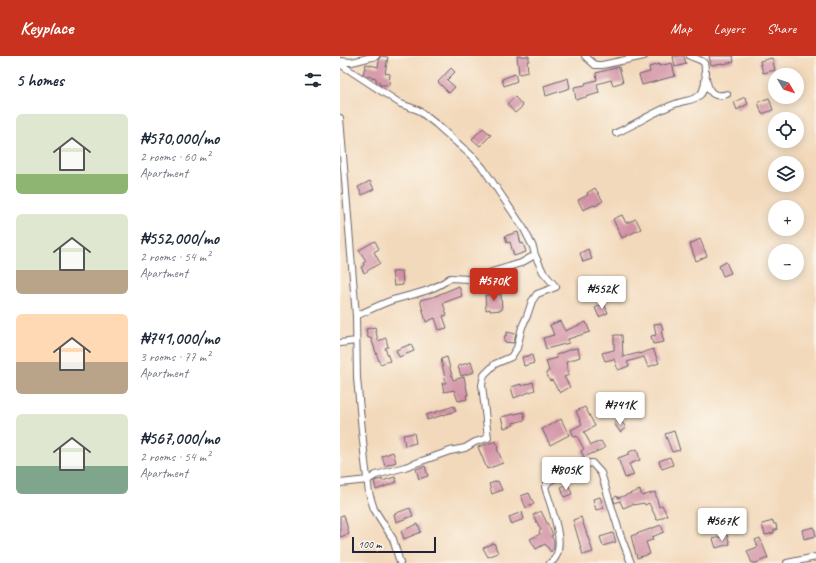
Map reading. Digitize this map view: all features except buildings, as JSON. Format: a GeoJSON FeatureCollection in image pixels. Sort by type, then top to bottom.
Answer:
{"type":"FeatureCollection","features":[{"type":"Feature","properties":{"kind":"street"},"geometry":{"type":"LineString","coordinates":[[340,63],[352,62],[376,56]]}},
{"type":"Feature","properties":{"kind":"street"},"geometry":{"type":"LineString","coordinates":[[585,56],[595,65],[602,65],[644,56]]}},
{"type":"Feature","properties":{"kind":"street"},"geometry":{"type":"LineString","coordinates":[[690,56],[702,60],[705,64],[709,87],[714,95],[720,96],[727,94]]}},
{"type":"Feature","properties":{"kind":"street"},"geometry":{"type":"LineString","coordinates":[[340,63],[401,104],[418,110],[474,158],[483,168],[524,229],[543,272],[556,287],[537,294],[532,301],[522,326],[517,348],[511,357],[495,364],[484,375],[482,385],[488,438],[475,442],[466,448],[450,451],[405,467],[376,475],[368,480],[340,483]]}},
{"type":"Feature","properties":{"kind":"street"},"geometry":{"type":"LineString","coordinates":[[616,133],[663,109],[678,103],[695,99],[701,94],[706,73]]}},
{"type":"Feature","properties":{"kind":"street"},"geometry":{"type":"LineString","coordinates":[[340,118],[343,194],[356,316],[357,378],[369,493],[374,509],[393,539],[400,563]]}},
{"type":"Feature","properties":{"kind":"street"},"geometry":{"type":"LineString","coordinates":[[356,316],[388,302],[425,292],[440,285],[450,278],[469,279],[521,263],[535,255]]}},
{"type":"Feature","properties":{"kind":"street"},"geometry":{"type":"LineString","coordinates":[[340,343],[356,341]]}},
{"type":"Feature","properties":{"kind":"street"},"geometry":{"type":"LineString","coordinates":[[550,563],[556,557],[559,548],[559,536],[545,487],[549,481],[586,464],[592,463],[601,473],[620,534],[632,563]]}},
{"type":"Feature","properties":{"kind":"street"},"geometry":{"type":"LineString","coordinates":[[787,563],[816,556]]}}]}
